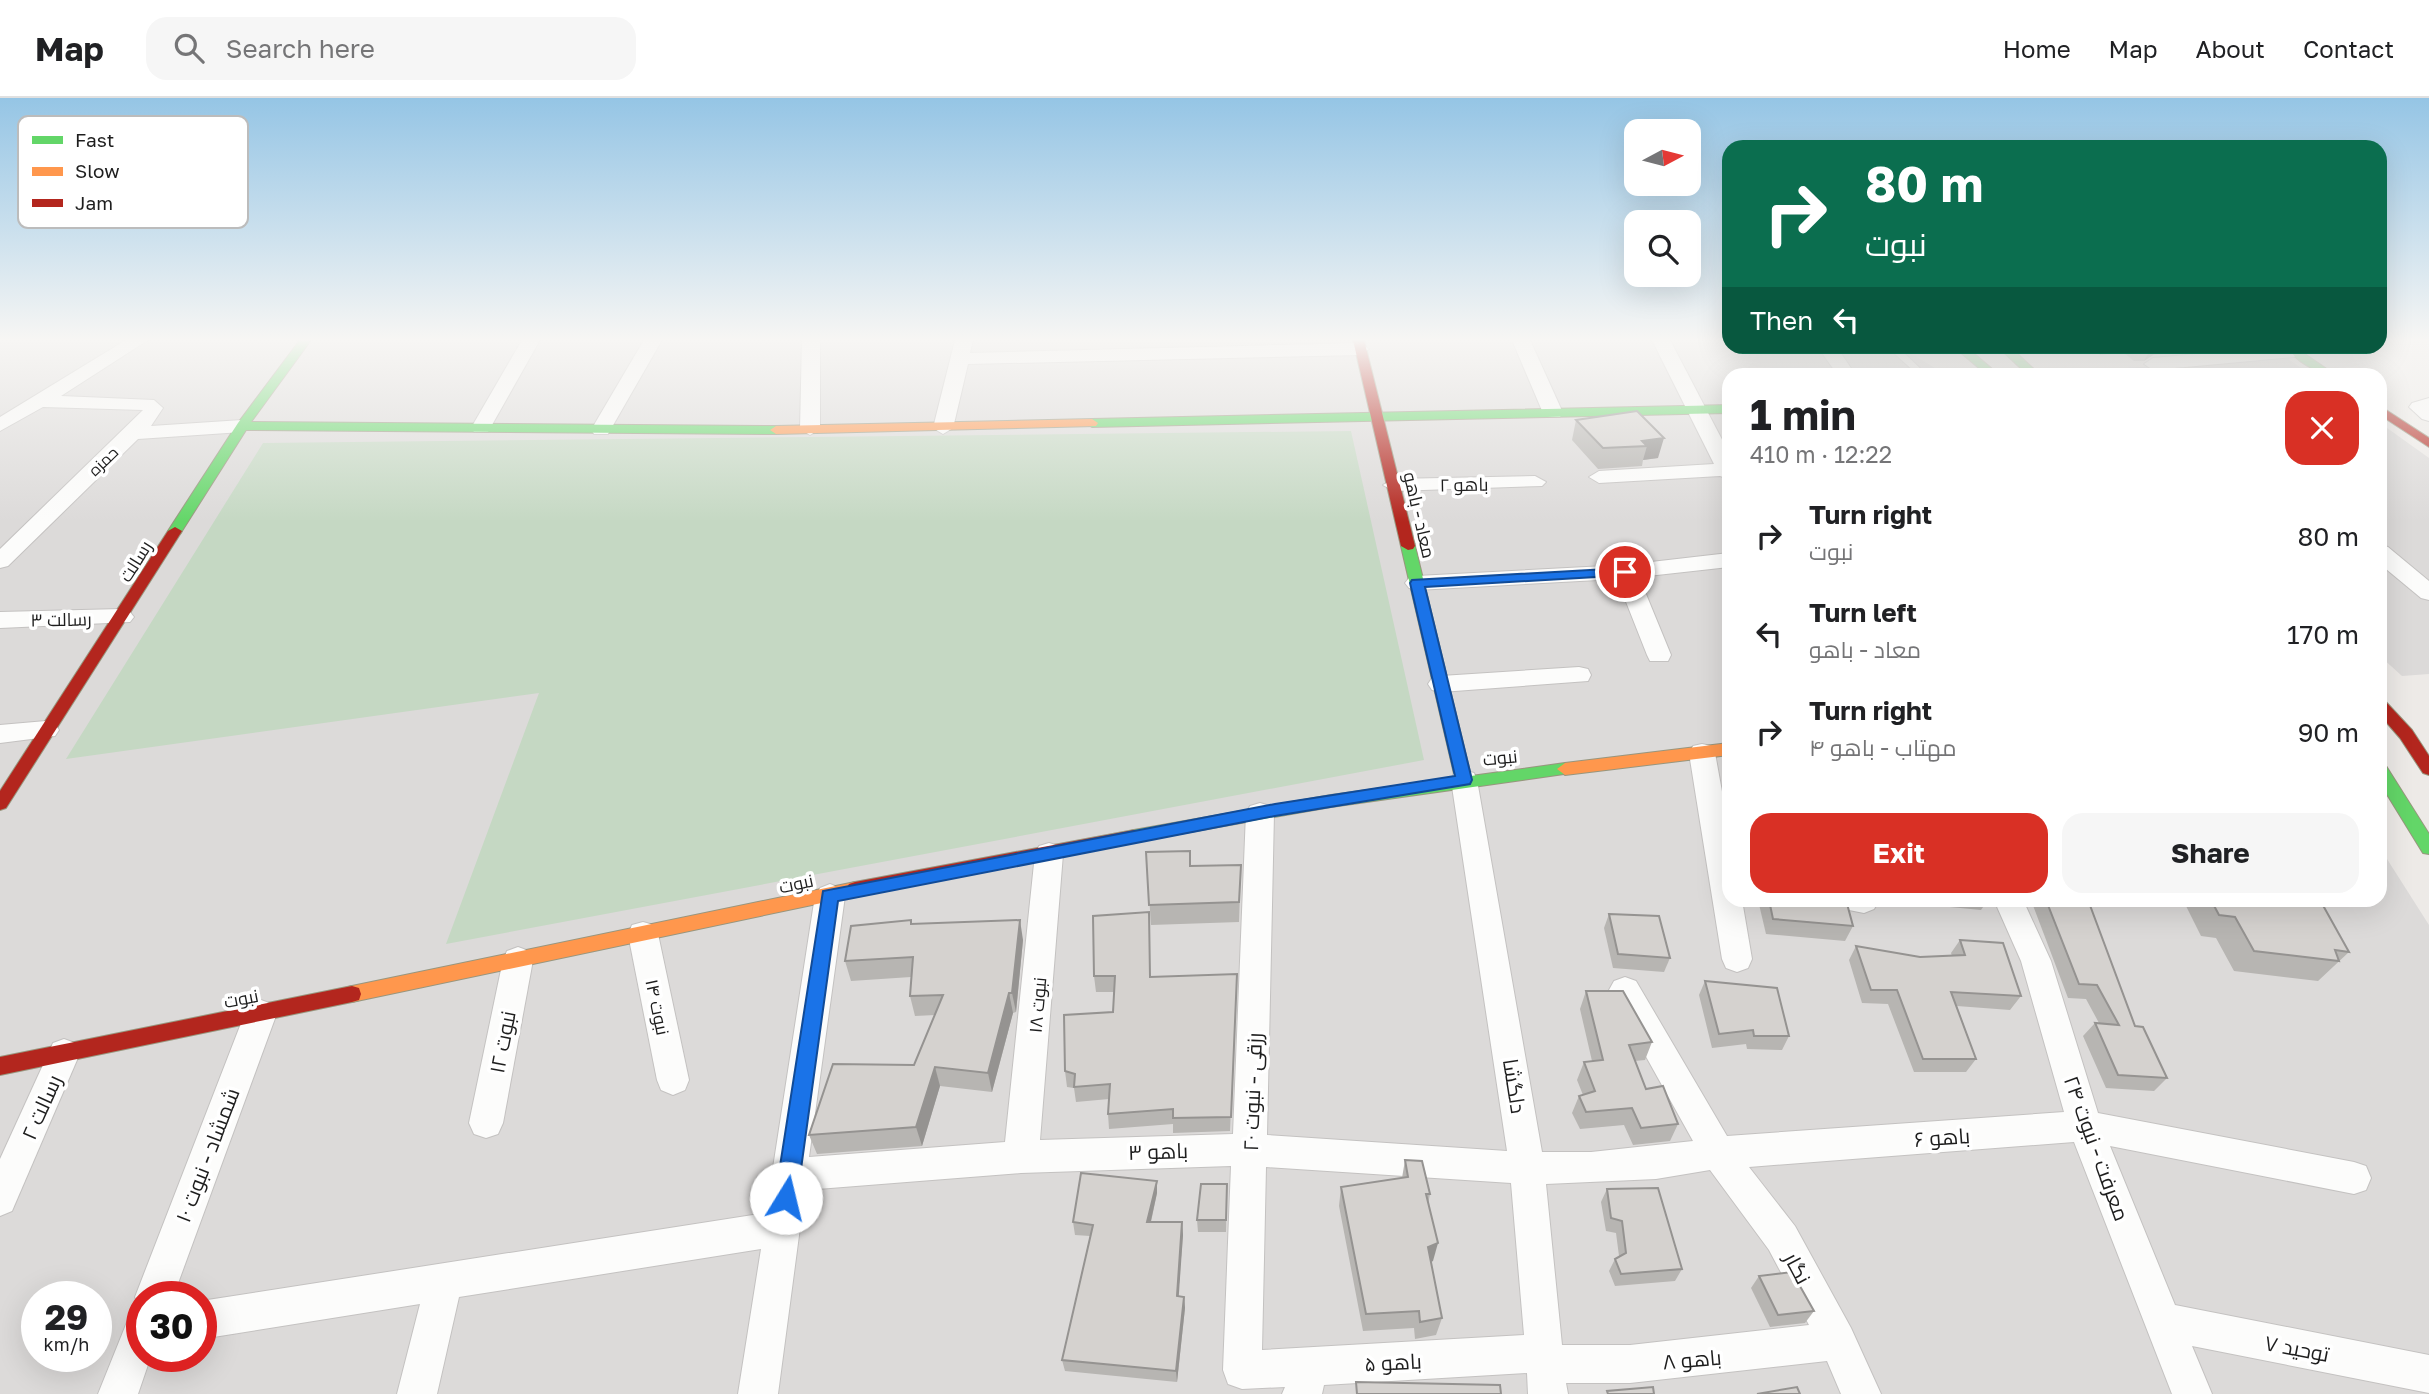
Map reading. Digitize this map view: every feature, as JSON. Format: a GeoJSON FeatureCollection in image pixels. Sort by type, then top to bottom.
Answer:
{"type":"FeatureCollection","features":[{"type":"Feature","properties":{"kind":"street","name":"رسالت"},"geometry":{"type":"LineString","coordinates":[[0,804],[261,400]]}},
{"type":"Feature","properties":{"kind":"street"},"geometry":{"type":"LineString","coordinates":[[481,428],[497,400]]}},
{"type":"Feature","properties":{"kind":"street"},"geometry":{"type":"LineString","coordinates":[[601,430],[618,400]]}},
{"type":"Feature","properties":{"kind":"street"},"geometry":{"type":"LineString","coordinates":[[810,400],[810,429]]}},
{"type":"Feature","properties":{"kind":"street"},"geometry":{"type":"LineString","coordinates":[[943,428],[950,400]]}},
{"type":"Feature","properties":{"kind":"street","name":"معاد - باهو"},"geometry":{"type":"LineString","coordinates":[[1373,400],[1464,780]]}},
{"type":"Feature","properties":{"kind":"street"},"geometry":{"type":"LineString","coordinates":[[1548,400],[1553,413]]}},
{"type":"Feature","properties":{"kind":"street"},"geometry":{"type":"LineString","coordinates":[[1690,400],[1722,460]]}},
{"type":"Feature","properties":{"kind":"street"},"geometry":{"type":"LineString","coordinates":[[0,425],[41,401]]}},
{"type":"Feature","properties":{"kind":"street","name":"حمزه"},"geometry":{"type":"LineString","coordinates":[[0,561],[150,415],[153,408],[147,404],[41,401]]}},
{"type":"Feature","properties":{"kind":"street"},"geometry":{"type":"LineString","coordinates":[[2429,404],[2419,407],[2429,415]]}},
{"type":"Feature","properties":{"kind":"street"},"geometry":{"type":"LineString","coordinates":[[132,433],[242,426],[601,430],[943,428],[1722,409]]}},
{"type":"Feature","properties":{"kind":"street"},"geometry":{"type":"LineString","coordinates":[[2387,415],[2429,443]]}},
{"type":"Feature","properties":{"kind":"street"},"geometry":{"type":"LineString","coordinates":[[1599,477],[1722,471]]}},
{"type":"Feature","properties":{"kind":"street","name":"باهو ۲"},"geometry":{"type":"LineString","coordinates":[[1394,485],[1535,482]]}},
{"type":"Feature","properties":{"kind":"street"},"geometry":{"type":"LineString","coordinates":[[2387,558],[2429,593]]}},
{"type":"Feature","properties":{"kind":"street"},"geometry":{"type":"LineString","coordinates":[[1417,583],[1625,572],[1722,561]]}},
{"type":"Feature","properties":{"kind":"street"},"geometry":{"type":"LineString","coordinates":[[1625,572],[1659,655]]}},
{"type":"Feature","properties":{"kind":"street","name":"رسالت ۳"},"geometry":{"type":"LineString","coordinates":[[0,620],[122,617]]}},
{"type":"Feature","properties":{"kind":"street"},"geometry":{"type":"LineString","coordinates":[[1441,684],[1579,675]]}},
{"type":"Feature","properties":{"kind":"street"},"geometry":{"type":"LineString","coordinates":[[2387,713],[2406,734],[2429,769]]}},
{"type":"Feature","properties":{"kind":"street"},"geometry":{"type":"LineString","coordinates":[[0,734],[47,730]]}},
{"type":"Feature","properties":{"kind":"street"},"geometry":{"type":"LineString","coordinates":[[1716,751],[1722,826]]}},
{"type":"Feature","properties":{"kind":"street","name":"نبوت"},"geometry":{"type":"LineString","coordinates":[[0,1066],[830,895],[1260,813],[1464,780],[1716,751]]}},
{"type":"Feature","properties":{"kind":"street","name":"دلگشا"},"geometry":{"type":"LineString","coordinates":[[1464,780],[1528,1168],[1546,1370]]}},
{"type":"Feature","properties":{"kind":"street"},"geometry":{"type":"LineString","coordinates":[[2387,781],[2429,848]]}},
{"type":"Feature","properties":{"kind":"street","name":"رزقی - نبوت ۲۰"},"geometry":{"type":"LineString","coordinates":[[1242,1370],[1260,813]]}},
{"type":"Feature","properties":{"kind":"street","name":"نبوت ۱۸"},"geometry":{"type":"LineString","coordinates":[[1021,1157],[1049,854]]}},
{"type":"Feature","properties":{"kind":"street"},"geometry":{"type":"LineString","coordinates":[[758,1394],[830,895]]}},
{"type":"Feature","properties":{"kind":"street"},"geometry":{"type":"LineString","coordinates":[[1730,907],[1737,959]]}},
{"type":"Feature","properties":{"kind":"street","name":"معرفت - نبوت ۲۴"},"geometry":{"type":"LineString","coordinates":[[2012,907],[2036,961],[2085,1126],[2192,1394]]}},
{"type":"Feature","properties":{"kind":"street","name":"نبوت ۱۴"},"geometry":{"type":"LineString","coordinates":[[643,934],[673,1080]]}},
{"type":"Feature","properties":{"kind":"street","name":"نبوت ۱۲"},"geometry":{"type":"LineString","coordinates":[[486,1123],[518,960]]}},
{"type":"Feature","properties":{"kind":"street"},"geometry":{"type":"LineString","coordinates":[[1625,990],[1718,1153]]}},
{"type":"Feature","properties":{"kind":"street","name":"شمشاد - نبوت ۱۰"},"geometry":{"type":"LineString","coordinates":[[160,1281],[261,1013]]}},
{"type":"Feature","properties":{"kind":"street","name":"رسالت ۲"},"geometry":{"type":"LineString","coordinates":[[0,1199],[64,1053]]}},
{"type":"Feature","properties":{"kind":"street","name":"باهو ۶"},"geometry":{"type":"LineString","coordinates":[[1528,1168],[1591,1168],[1656,1163],[1718,1153],[2085,1126],[2354,1178]]}},
{"type":"Feature","properties":{"kind":"street","name":"باهو ۳"},"geometry":{"type":"LineString","coordinates":[[790,1175],[1021,1157],[1251,1150],[1528,1168]]}},
{"type":"Feature","properties":{"kind":"street","name":"نگار"},"geometry":{"type":"LineString","coordinates":[[1718,1153],[1782,1238],[1838,1341],[1861,1394]]}},
{"type":"Feature","properties":{"kind":"street"},"geometry":{"type":"LineString","coordinates":[[217,1317],[781,1228]]}},
{"type":"Feature","properties":{"kind":"street"},"geometry":{"type":"LineString","coordinates":[[417,1394],[444,1281]]}},
{"type":"Feature","properties":{"kind":"street","name":"توحید ۷"},"geometry":{"type":"LineString","coordinates":[[2165,1322],[2429,1374]]}},
{"type":"Feature","properties":{"kind":"street","name":"باهو ۸"},"geometry":{"type":"LineString","coordinates":[[1546,1370],[1630,1364],[1838,1341]]}},
{"type":"Feature","properties":{"kind":"street","name":"باهو ۵"},"geometry":{"type":"LineString","coordinates":[[1242,1370],[1306,1380],[1546,1370]]}},
{"type":"Feature","properties":{"kind":"street"},"geometry":{"type":"LineString","coordinates":[[118,1394],[126,1372]]}},
{"type":"Feature","properties":{"kind":"shaded area"},"geometry":{"type":"Polygon","coordinates":[[[0,400],[1722,400],[1722,907],[2387,907],[2387,859],[2429,925],[2429,1394],[0,1394],[0,400]]]}},
{"type":"Feature","properties":{"kind":"shaded area"},"geometry":{"type":"Polygon","coordinates":[[[2387,428],[2429,458],[2429,674],[2402,676],[2387,662],[2387,428]]]}},
{"type":"Feature","properties":{"kind":"green space"},"geometry":{"type":"Polygon","coordinates":[[[1351,431],[1424,760],[446,944],[539,693],[66,759],[263,443],[1351,431]]]}},
{"type":"Feature","properties":{"kind":"building"},"geometry":{"type":"Polygon","coordinates":[[[1637,411],[1664,438],[1642,441],[1647,446],[1603,448],[1576,420],[1637,411]]]}},
{"type":"Feature","properties":{"kind":"building"},"geometry":{"type":"Polygon","coordinates":[[[1190,851],[1190,866],[1241,865],[1239,902],[1149,905],[1146,852],[1190,851]]]}},
{"type":"Feature","properties":{"kind":"building"},"geometry":{"type":"Polygon","coordinates":[[[1770,907],[1848,907],[1853,926],[1773,919],[1770,907]]]}},
{"type":"Feature","properties":{"kind":"building"},"geometry":{"type":"Polygon","coordinates":[[[2049,907],[2091,907],[2135,1026],[2143,1027],[2167,1078],[2118,1075],[2095,1023],[2119,1025],[2097,985],[2079,984],[2049,907]]]}},
{"type":"Feature","properties":{"kind":"building"},"geometry":{"type":"Polygon","coordinates":[[[2215,907],[2324,907],[2349,952],[2335,950],[2339,961],[2254,951],[2235,917],[2219,915],[2215,907]]]}},
{"type":"Feature","properties":{"kind":"building"},"geometry":{"type":"Polygon","coordinates":[[[1149,912],[1150,977],[1237,974],[1231,1117],[1173,1118],[1173,1109],[1108,1114],[1110,1084],[1074,1087],[1075,1074],[1065,1071],[1064,1015],[1113,1012],[1115,976],[1094,976],[1093,916],[1149,912]]]}},
{"type":"Feature","properties":{"kind":"building"},"geometry":{"type":"Polygon","coordinates":[[[1609,914],[1659,916],[1670,958],[1618,954],[1609,914]]]}},
{"type":"Feature","properties":{"kind":"building"},"geometry":{"type":"Polygon","coordinates":[[[911,920],[911,924],[1020,920],[1012,993],[1009,993],[988,1073],[935,1067],[916,1127],[809,1135],[833,1064],[914,1065],[943,995],[910,996],[913,957],[845,961],[851,926],[911,920]]]}},
{"type":"Feature","properties":{"kind":"building"},"geometry":{"type":"Polygon","coordinates":[[[1960,940],[2003,943],[2021,996],[1951,992],[1976,1059],[1923,1059],[1897,990],[1871,990],[1856,946],[1920,957],[1965,955],[1960,940]]]}},
{"type":"Feature","properties":{"kind":"building"},"geometry":{"type":"Polygon","coordinates":[[[1705,981],[1777,988],[1789,1036],[1754,1036],[1753,1030],[1719,1034],[1705,981]]]}},
{"type":"Feature","properties":{"kind":"building"},"geometry":{"type":"Polygon","coordinates":[[[1586,991],[1623,991],[1652,1042],[1629,1045],[1646,1089],[1663,1086],[1678,1124],[1641,1128],[1632,1108],[1586,1112],[1579,1096],[1595,1091],[1584,1062],[1603,1060],[1586,991]]]}},
{"type":"Feature","properties":{"kind":"building"},"geometry":{"type":"Polygon","coordinates":[[[1405,1160],[1422,1161],[1430,1194],[1426,1194],[1438,1243],[1428,1247],[1442,1318],[1420,1322],[1419,1311],[1366,1314],[1341,1187],[1408,1177],[1405,1160]]]}},
{"type":"Feature","properties":{"kind":"building"},"geometry":{"type":"Polygon","coordinates":[[[1081,1173],[1157,1181],[1147,1222],[1182,1222],[1177,1296],[1184,1297],[1176,1371],[1062,1360],[1093,1225],[1073,1222],[1081,1173]]]}},
{"type":"Feature","properties":{"kind":"building"},"geometry":{"type":"Polygon","coordinates":[[[1201,1184],[1227,1184],[1226,1220],[1197,1220],[1201,1184]]]}},
{"type":"Feature","properties":{"kind":"building"},"geometry":{"type":"Polygon","coordinates":[[[1658,1188],[1682,1269],[1621,1274],[1615,1259],[1626,1253],[1622,1221],[1611,1218],[1607,1189],[1658,1188]]]}},
{"type":"Feature","properties":{"kind":"building"},"geometry":{"type":"Polygon","coordinates":[[[1792,1272],[1814,1311],[1778,1315],[1759,1276],[1792,1272]]]}},
{"type":"Feature","properties":{"kind":"building"},"geometry":{"type":"Polygon","coordinates":[[[1356,1382],[1500,1385],[1501,1394],[1357,1394],[1356,1382]]]}},
{"type":"Feature","properties":{"kind":"building"},"geometry":{"type":"Polygon","coordinates":[[[1653,1387],[1654,1394],[1608,1394],[1607,1391],[1653,1387]]]}},
{"type":"Feature","properties":{"kind":"building"},"geometry":{"type":"Polygon","coordinates":[[[1797,1387],[1800,1394],[1757,1394],[1797,1387]]]}},
{"type":"Feature","properties":{"kind":"traffic: fast"},"geometry":{"type":"LineString","coordinates":[[175,531],[261,400]]}},
{"type":"Feature","properties":{"kind":"traffic: fast"},"geometry":{"type":"LineString","coordinates":[[1092,423],[1722,409]]}},
{"type":"Feature","properties":{"kind":"traffic: fast"},"geometry":{"type":"LineString","coordinates":[[242,426],[776,430]]}},
{"type":"Feature","properties":{"kind":"traffic: fast"},"geometry":{"type":"LineString","coordinates":[[1408,546],[1464,780]]}},
{"type":"Feature","properties":{"kind":"traffic: fast"},"geometry":{"type":"LineString","coordinates":[[1134,836],[1331,801],[1565,769]]}},
{"type":"Feature","properties":{"kind":"traffic: fast"},"geometry":{"type":"LineString","coordinates":[[2387,781],[2429,848]]}},
{"type":"Feature","properties":{"kind":"traffic: slow"},"geometry":{"type":"LineString","coordinates":[[776,430],[1092,423]]}},
{"type":"Feature","properties":{"kind":"traffic: slow"},"geometry":{"type":"LineString","coordinates":[[1565,769],[1722,750]]}},
{"type":"Feature","properties":{"kind":"traffic: slow"},"geometry":{"type":"LineString","coordinates":[[352,994],[855,889]]}},
{"type":"Feature","properties":{"kind":"traffic: jam"},"geometry":{"type":"LineString","coordinates":[[1373,400],[1408,546]]}},
{"type":"Feature","properties":{"kind":"traffic: jam"},"geometry":{"type":"LineString","coordinates":[[2387,415],[2429,443]]}},
{"type":"Feature","properties":{"kind":"traffic: jam"},"geometry":{"type":"LineString","coordinates":[[0,804],[175,531]]}},
{"type":"Feature","properties":{"kind":"traffic: jam"},"geometry":{"type":"LineString","coordinates":[[2387,713],[2406,734],[2429,769]]}},
{"type":"Feature","properties":{"kind":"traffic: jam"},"geometry":{"type":"LineString","coordinates":[[855,889],[1134,836]]}},
{"type":"Feature","properties":{"kind":"traffic: jam"},"geometry":{"type":"LineString","coordinates":[[0,1066],[352,994]]}},
{"type":"Feature","properties":{"kind":"route"},"geometry":{"type":"LineString","coordinates":[[786,1198],[830,895],[1275,810],[1464,780],[1417,583],[1625,572]]}}]}
